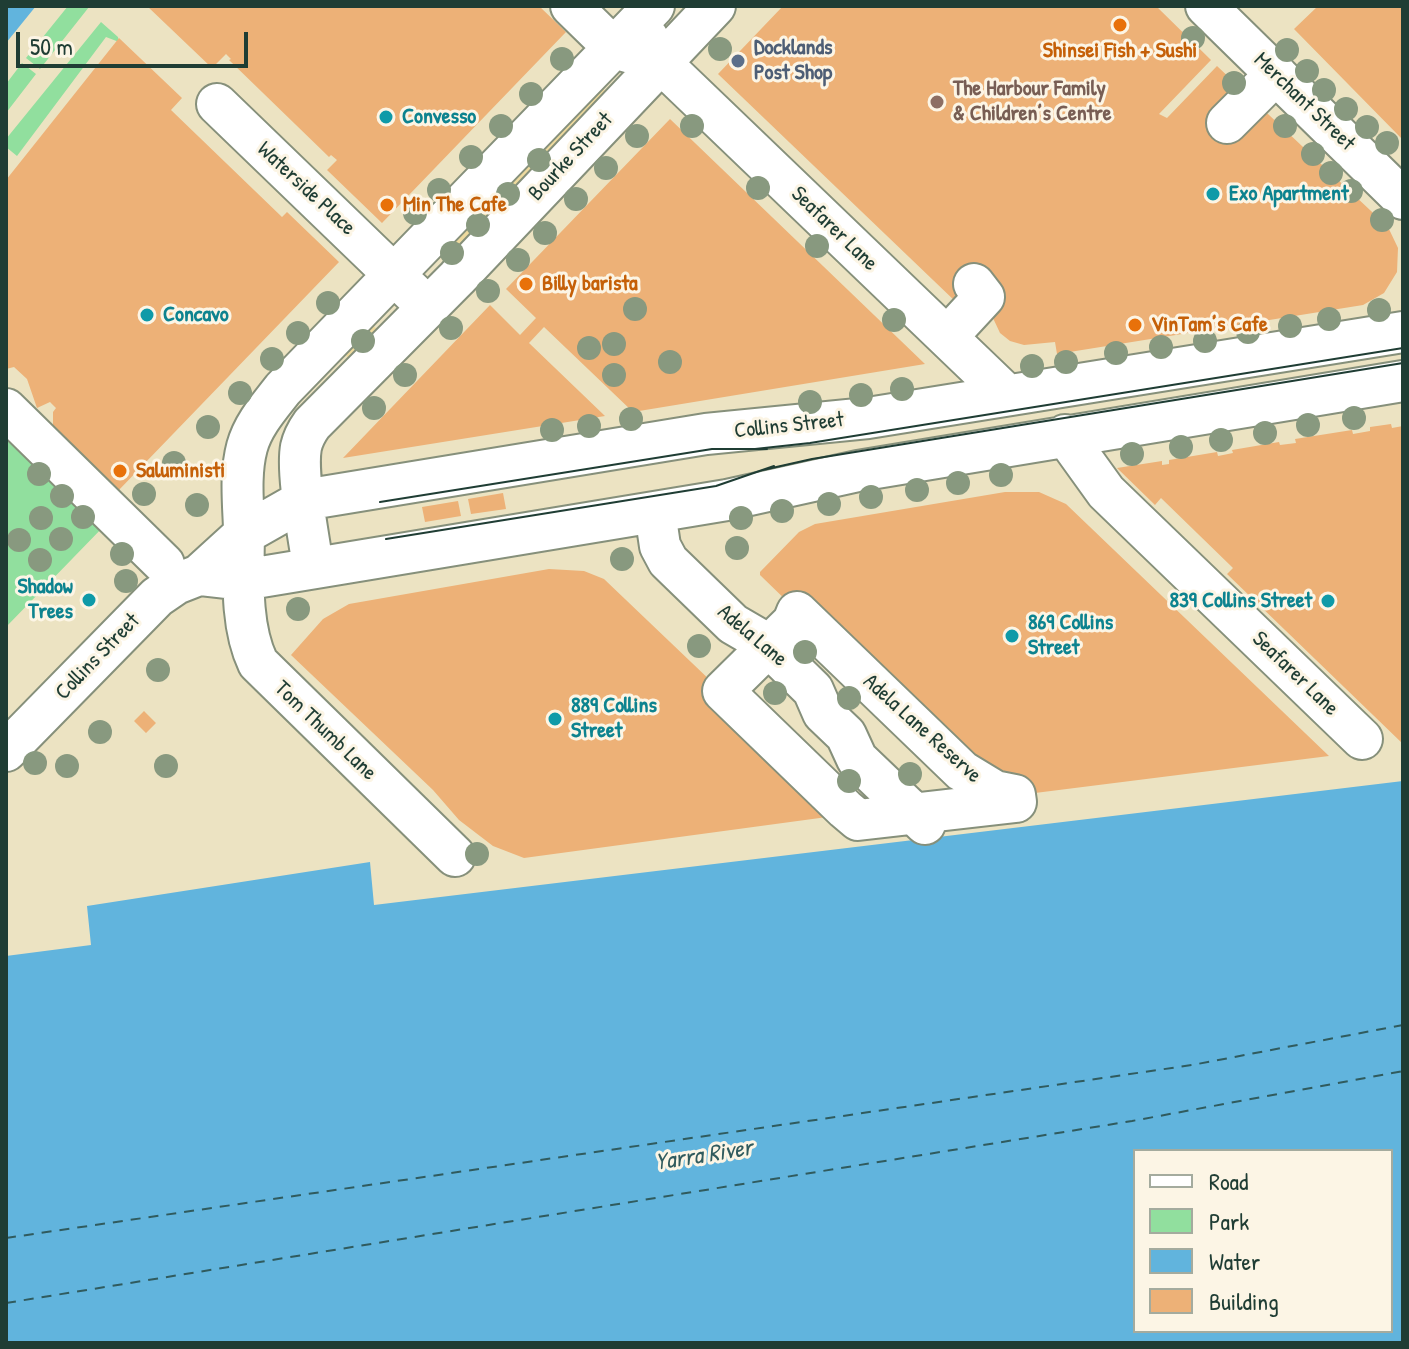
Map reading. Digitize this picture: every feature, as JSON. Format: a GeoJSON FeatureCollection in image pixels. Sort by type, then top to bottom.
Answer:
{"type":"FeatureCollection","features":[{"type":"Feature","properties":{"kind":"street","name":"Seafarer Lane"},"geometry":{"type":"LineString","coordinates":[[571,6],[633,20],[661,63],[741,164],[880,252],[954,344],[1007,395]]}},
{"type":"Feature","properties":{"kind":"street","name":"Bourke Street"},"geometry":{"type":"LineString","coordinates":[[313,567],[301,451],[308,430],[715,6]]}},
{"type":"Feature","properties":{"kind":"street","name":"Merchant Street"},"geometry":{"type":"LineString","coordinates":[[1206,6],[1403,199]]}},
{"type":"Feature","properties":{"kind":"street","name":"Bourke Street"},"geometry":{"type":"LineString","coordinates":[[243,580],[245,457],[261,418],[283,389],[395,275],[633,20]]}},
{"type":"Feature","properties":{"kind":"street"},"geometry":{"type":"LineString","coordinates":[[1227,123],[1276,74]]}},
{"type":"Feature","properties":{"kind":"street","name":"Waterside Place"},"geometry":{"type":"LineString","coordinates":[[217,104],[395,275]]}},
{"type":"Feature","properties":{"kind":"street"},"geometry":{"type":"LineString","coordinates":[[395,275],[427,307]]}},
{"type":"Feature","properties":{"kind":"street"},"geometry":{"type":"LineString","coordinates":[[954,344],[984,296]]}},
{"type":"Feature","properties":{"kind":"street","name":"Collins Street"},"geometry":{"type":"LineString","coordinates":[[6,751],[150,603],[176,584],[182,570],[304,500],[706,434],[868,418],[1403,332]]}},
{"type":"Feature","properties":{"kind":"street"},"geometry":{"type":"LineString","coordinates":[[6,409],[182,570],[243,580],[727,500],[858,471],[1065,435],[1403,381]]}},
{"type":"Feature","properties":{"kind":"street","name":"Seafarer Lane"},"geometry":{"type":"LineString","coordinates":[[1065,435],[1106,492],[1362,739]]}},
{"type":"Feature","properties":{"kind":"street","name":"Adela Lane"},"geometry":{"type":"LineString","coordinates":[[655,512],[660,546],[668,561],[733,624],[768,646],[813,690],[823,713],[846,735],[857,759],[920,819]]}},
{"type":"Feature","properties":{"kind":"street","name":"Tom Thumb Lane"},"geometry":{"type":"LineString","coordinates":[[243,580],[251,645],[255,659],[264,672],[455,856]]}},
{"type":"Feature","properties":{"kind":"street","name":"Adela Lane Reserve"},"geometry":{"type":"LineString","coordinates":[[797,612],[962,771],[995,791],[1015,795],[1016,802],[920,819],[858,820],[723,691],[768,646],[793,622],[797,612]]}},
{"type":"Feature","properties":{"kind":"green space"},"geometry":{"type":"Polygon","coordinates":[[[68,6],[89,7],[40,69],[26,58],[68,6]]]}},
{"type":"Feature","properties":{"kind":"green space"},"geometry":{"type":"Polygon","coordinates":[[[101,22],[118,37],[119,42],[106,37],[17,156],[6,147],[6,139],[101,22]]]}},
{"type":"Feature","properties":{"kind":"green space"},"geometry":{"type":"Polygon","coordinates":[[[22,63],[36,74],[6,113],[6,84],[22,63]]]}},
{"type":"Feature","properties":{"kind":"green space"},"geometry":{"type":"Polygon","coordinates":[[[6,428],[106,524],[6,627],[6,428]]]}},
{"type":"Feature","properties":{"kind":"sand"},"geometry":{"type":"Polygon","coordinates":[[[596,82],[616,101],[454,269],[434,251],[596,82]]]}},
{"type":"Feature","properties":{"kind":"sand"},"geometry":{"type":"Polygon","coordinates":[[[364,317],[384,336],[356,365],[336,346],[364,317]]]}},
{"type":"Feature","properties":{"kind":"water"},"geometry":{"type":"Polygon","coordinates":[[[6,6],[36,6],[6,43],[6,6]]]}},
{"type":"Feature","properties":{"kind":"water","name":"Yarra River"},"geometry":{"type":"Polygon","coordinates":[[[1403,781],[1403,1343],[6,1343],[6,956],[91,945],[87,906],[370,862],[374,905],[1403,781]]]}},
{"type":"Feature","properties":{"kind":"building","name":"Convesso"},"geometry":{"type":"Polygon","coordinates":[[[147,6],[539,6],[566,32],[382,223],[327,170],[337,160],[331,155],[329,157],[226,54],[212,68],[147,6]]]}},
{"type":"Feature","properties":{"kind":"building"},"geometry":{"type":"Polygon","coordinates":[[[783,6],[1156,6],[1211,60],[1159,114],[1167,118],[1217,66],[1388,227],[1398,248],[1397,272],[1384,293],[1363,305],[1057,354],[1055,342],[1024,345],[1010,341],[1000,333],[993,318],[995,299],[957,303],[718,74],[783,6]]]}},
{"type":"Feature","properties":{"kind":"building"},"geometry":{"type":"Polygon","coordinates":[[[1318,6],[1403,6],[1403,140],[1294,29],[1318,6]]]}},
{"type":"Feature","properties":{"kind":"building","name":"Concavo"},"geometry":{"type":"Polygon","coordinates":[[[119,38],[182,98],[171,110],[282,217],[287,212],[339,262],[117,492],[49,427],[53,424],[56,408],[50,402],[37,408],[27,379],[14,367],[6,369],[6,180],[119,38]]]}},
{"type":"Feature","properties":{"kind":"building"},"geometry":{"type":"Polygon","coordinates":[[[670,119],[925,364],[633,412],[544,327],[529,343],[605,416],[343,458],[490,305],[520,335],[536,318],[506,289],[670,119]]]}},
{"type":"Feature","properties":{"kind":"building","name":"839 Collins Street"},"geometry":{"type":"Polygon","coordinates":[[[1391,424],[1392,428],[1403,426],[1403,744],[1227,574],[1233,568],[1161,498],[1155,505],[1117,468],[1162,461],[1162,465],[1169,464],[1169,460],[1217,452],[1218,456],[1233,453],[1232,450],[1279,442],[1280,445],[1296,443],[1295,439],[1352,430],[1353,434],[1370,431],[1370,427],[1391,424]]]}},
{"type":"Feature","properties":{"kind":"building","name":"869 Collins Street"},"geometry":{"type":"Polygon","coordinates":[[[1005,492],[1039,492],[1066,504],[1329,756],[1035,793],[962,771],[760,575],[799,532],[815,524],[1005,492]]]}},
{"type":"Feature","properties":{"kind":"building"},"geometry":{"type":"Polygon","coordinates":[[[503,493],[506,509],[471,514],[468,499],[503,493]]]}},
{"type":"Feature","properties":{"kind":"building"},"geometry":{"type":"Polygon","coordinates":[[[458,501],[461,516],[425,522],[422,507],[458,501]]]}},
{"type":"Feature","properties":{"kind":"building","name":"889 Collins Street"},"geometry":{"type":"Polygon","coordinates":[[[549,569],[584,571],[604,579],[845,809],[842,815],[524,858],[493,846],[459,820],[433,790],[291,655],[323,619],[349,604],[549,569]]]}},
{"type":"Feature","properties":{"kind":"building"},"geometry":{"type":"Polygon","coordinates":[[[144,711],[156,723],[146,733],[134,721],[144,711]]]}},
{"type":"Feature","properties":{"kind":"ferry route"},"geometry":{"type":"LineString","coordinates":[[6,1238],[1192,1065],[1403,1025]]}},
{"type":"Feature","properties":{"kind":"ferry route"},"geometry":{"type":"LineString","coordinates":[[6,1303],[1132,1121],[1403,1071]]}},
{"type":"Feature","properties":{"kind":"tram line"},"geometry":{"type":"LineString","coordinates":[[755,449],[810,443],[1403,348]]}},
{"type":"Feature","properties":{"kind":"tram line"},"geometry":{"type":"LineString","coordinates":[[763,470],[812,459],[1403,363]]}},
{"type":"Feature","properties":{"kind":"tram line"},"geometry":{"type":"LineString","coordinates":[[380,502],[712,449],[767,449]]}},
{"type":"Feature","properties":{"kind":"tram line"},"geometry":{"type":"LineString","coordinates":[[386,539],[716,486],[774,466]]}},
{"type":"Feature","properties":{"kind":"place","name":"Shinsei Fish + Sushi"},"geometry":{"type":"Point","coordinates":[1120,25]}},
{"type":"Feature","properties":{"kind":"place","name":"Docklands Post Shop"},"geometry":{"type":"Point","coordinates":[738,61]}},
{"type":"Feature","properties":{"kind":"place","name":"The Harbour Family & Children’s Centre"},"geometry":{"type":"Point","coordinates":[937,102]}},
{"type":"Feature","properties":{"kind":"place","name":"Convesso"},"geometry":{"type":"Point","coordinates":[386,117]}},
{"type":"Feature","properties":{"kind":"place","name":"Exo Apartment"},"geometry":{"type":"Point","coordinates":[1213,194]}},
{"type":"Feature","properties":{"kind":"place","name":"Min The Cafe"},"geometry":{"type":"Point","coordinates":[387,205]}},
{"type":"Feature","properties":{"kind":"place","name":"Billy barista"},"geometry":{"type":"Point","coordinates":[526,284]}},
{"type":"Feature","properties":{"kind":"place","name":"Concavo"},"geometry":{"type":"Point","coordinates":[147,315]}},
{"type":"Feature","properties":{"kind":"place","name":"VinTam’s Cafe"},"geometry":{"type":"Point","coordinates":[1135,325]}},
{"type":"Feature","properties":{"kind":"place","name":"Saluministi"},"geometry":{"type":"Point","coordinates":[120,471]}},
{"type":"Feature","properties":{"kind":"place","name":"Shadow Trees"},"geometry":{"type":"Point","coordinates":[89,600]}},
{"type":"Feature","properties":{"kind":"place","name":"839 Collins Street"},"geometry":{"type":"Point","coordinates":[1328,601]}},
{"type":"Feature","properties":{"kind":"place","name":"869 Collins Street"},"geometry":{"type":"Point","coordinates":[1012,636]}},
{"type":"Feature","properties":{"kind":"place","name":"889 Collins Street"},"geometry":{"type":"Point","coordinates":[555,719]}}]}
